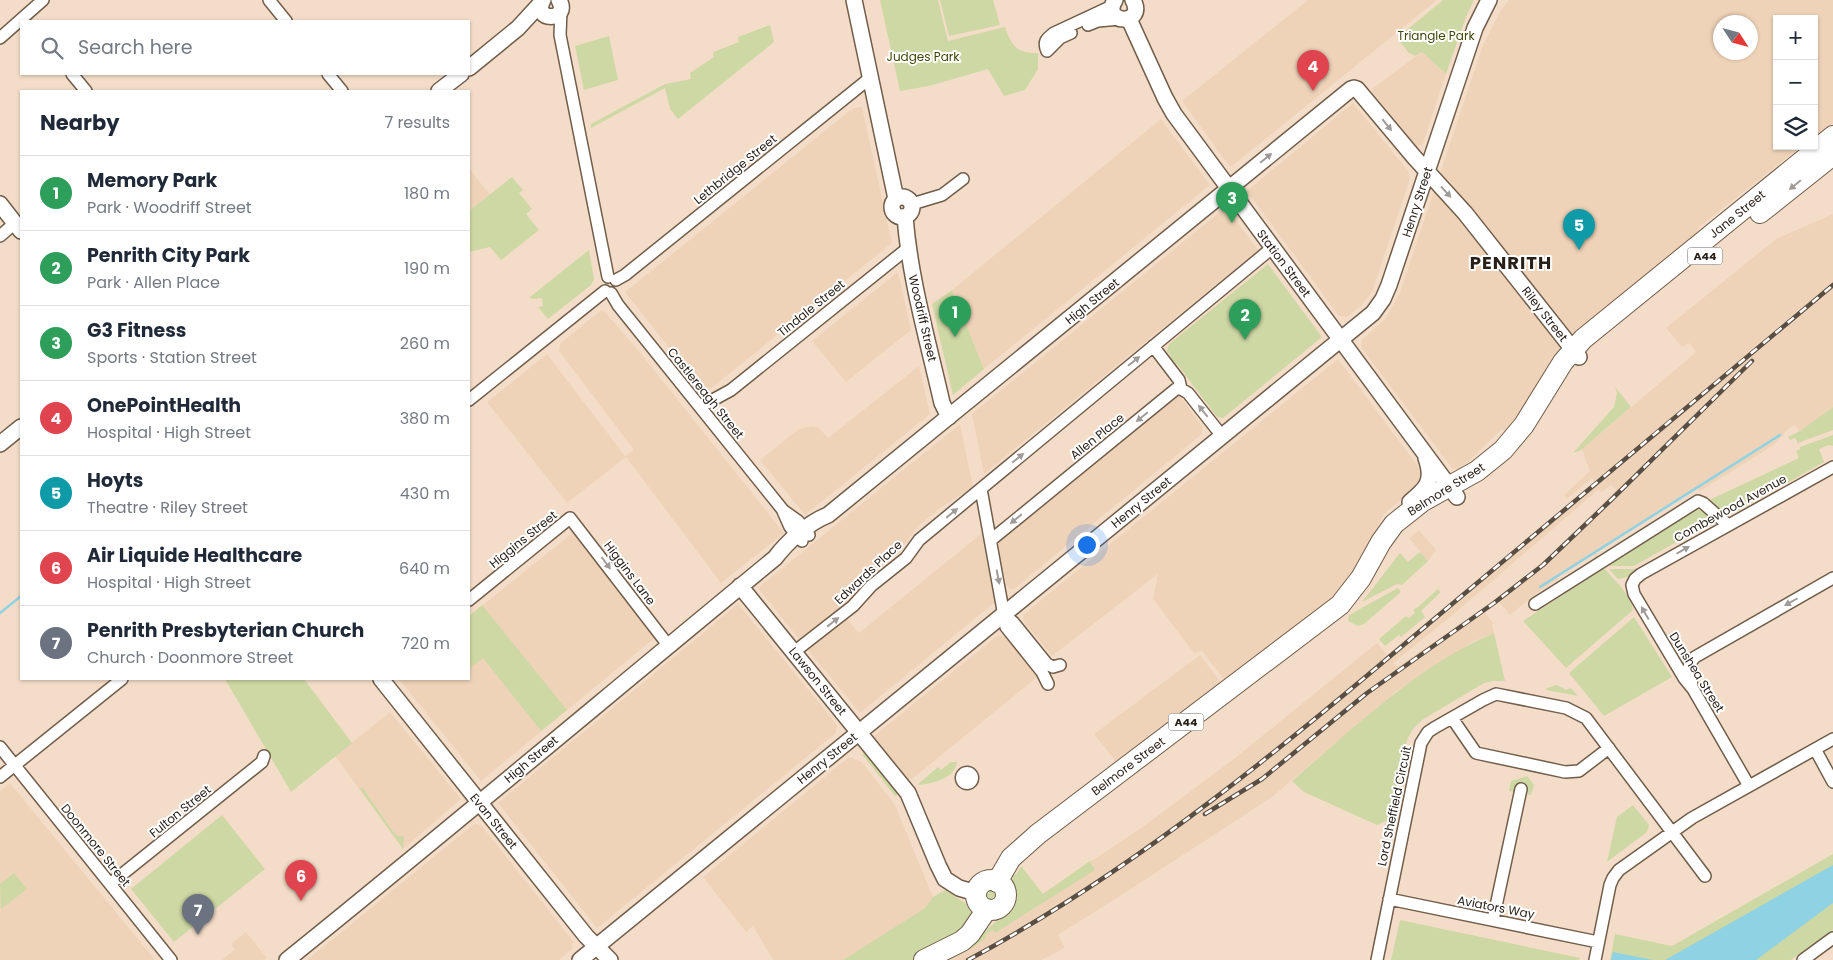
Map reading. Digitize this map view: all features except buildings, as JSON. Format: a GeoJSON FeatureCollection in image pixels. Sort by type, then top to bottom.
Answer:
{"type":"FeatureCollection","features":[{"type":"Feature","properties":{"kind":"highway","name":"Jane Street"},"geometry":{"type":"LineString","coordinates":[[1576,354],[1601,324],[1833,136]]}},
{"type":"Feature","properties":{"kind":"highway","name":"Jane Street"},"geometry":{"type":"LineString","coordinates":[[1576,354],[1588,347],[1833,155]]}},
{"type":"Feature","properties":{"kind":"highway","name":"Belmore Street"},"geometry":{"type":"LineString","coordinates":[[982,901],[980,885],[988,881],[997,882],[1012,858],[1031,840],[1340,605],[1351,600],[1363,587],[1399,535],[1454,492],[1503,450],[1524,425],[1553,375],[1576,354]]}},
{"type":"Feature","properties":{"kind":"highway","name":"Belmore Street"},"geometry":{"type":"LineString","coordinates":[[1340,605],[1361,578],[1381,542],[1394,524],[1412,508],[1454,492]]}},
{"type":"Feature","properties":{"kind":"highway","name":"A44"},"geometry":{"type":"LineString","coordinates":[[924,960],[970,934],[982,901]]}},
{"type":"Feature","properties":{"kind":"street"},"geometry":{"type":"LineString","coordinates":[[27,19],[43,0]]}},
{"type":"Feature","properties":{"kind":"street"},"geometry":{"type":"LineString","coordinates":[[270,0],[285,20]]}},
{"type":"Feature","properties":{"kind":"street"},"geometry":{"type":"LineString","coordinates":[[854,0],[896,198],[892,204],[892,211],[898,216],[942,195],[963,179]]}},
{"type":"Feature","properties":{"kind":"street","name":"Henry Street"},"geometry":{"type":"LineString","coordinates":[[580,960],[1373,313],[1383,299],[1475,28],[1489,0]]}},
{"type":"Feature","properties":{"kind":"street"},"geometry":{"type":"LineString","coordinates":[[1114,3],[1054,33],[1046,39],[1044,45],[1047,51],[1060,38],[1098,21],[1125,19],[1136,10],[1136,1]]}},
{"type":"Feature","properties":{"kind":"street","name":"Station Street"},"geometry":{"type":"LineString","coordinates":[[1114,3],[1114,15],[1125,19],[1169,106],[1454,492]]}},
{"type":"Feature","properties":{"kind":"street"},"geometry":{"type":"LineString","coordinates":[[470,67],[518,28],[552,6],[560,35],[612,279],[618,284],[618,288],[608,292],[470,399]]}},
{"type":"Feature","properties":{"kind":"street"},"geometry":{"type":"LineString","coordinates":[[0,38],[20,24]]}},
{"type":"Feature","properties":{"kind":"street"},"geometry":{"type":"LineString","coordinates":[[73,75],[85,90]]}},
{"type":"Feature","properties":{"kind":"street"},"geometry":{"type":"LineString","coordinates":[[329,75],[341,90]]}},
{"type":"Feature","properties":{"kind":"street"},"geometry":{"type":"LineString","coordinates":[[440,90],[460,75]]}},
{"type":"Feature","properties":{"kind":"street","name":"Lethbridge Street"},"geometry":{"type":"LineString","coordinates":[[612,279],[625,275],[870,78]]}},
{"type":"Feature","properties":{"kind":"street","name":"High Street"},"geometry":{"type":"LineString","coordinates":[[287,960],[394,875],[479,802],[775,558],[783,548],[822,525],[828,515],[1351,89],[1356,88]]}},
{"type":"Feature","properties":{"kind":"street","name":"Riley Street"},"geometry":{"type":"LineString","coordinates":[[1356,88],[1427,172],[1465,213],[1576,354]]}},
{"type":"Feature","properties":{"kind":"street"},"geometry":{"type":"LineString","coordinates":[[0,204],[18,227],[0,236]]}},
{"type":"Feature","properties":{"kind":"street","name":"Woodriff Street"},"geometry":{"type":"LineString","coordinates":[[909,210],[908,248],[942,403],[949,417]]}},
{"type":"Feature","properties":{"kind":"street","name":"Tindale Street"},"geometry":{"type":"LineString","coordinates":[[700,407],[731,390],[908,248]]}},
{"type":"Feature","properties":{"kind":"street"},"geometry":{"type":"LineString","coordinates":[[1048,684],[1042,672],[1006,627],[980,490],[1272,248]]}},
{"type":"Feature","properties":{"kind":"street","name":"Castlereagh Street"},"geometry":{"type":"LineString","coordinates":[[608,292],[782,510],[790,527],[804,536]]}},
{"type":"Feature","properties":{"kind":"street"},"geometry":{"type":"LineString","coordinates":[[1153,346],[1180,380],[1181,388],[1188,393],[1222,436]]}},
{"type":"Feature","properties":{"kind":"street","name":"Allen Place"},"geometry":{"type":"LineString","coordinates":[[991,540],[1176,390],[1181,388]]}},
{"type":"Feature","properties":{"kind":"street","name":"Tindale Street"},"geometry":{"type":"LineString","coordinates":[[708,417],[731,390]]}},
{"type":"Feature","properties":{"kind":"street"},"geometry":{"type":"LineString","coordinates":[[0,444],[20,428]]}},
{"type":"Feature","properties":{"kind":"street"},"geometry":{"type":"LineString","coordinates":[[1381,542],[1389,520],[1422,492],[1429,482],[1429,468],[1423,450]]}},
{"type":"Feature","properties":{"kind":"street","name":"Combewood Avenue"},"geometry":{"type":"LineString","coordinates":[[1641,574],[1833,467]]}},
{"type":"Feature","properties":{"kind":"street","name":"Edwards Place"},"geometry":{"type":"LineString","coordinates":[[794,652],[853,606],[871,586],[906,558],[919,540],[980,490]]}},
{"type":"Feature","properties":{"kind":"street"},"geometry":{"type":"LineString","coordinates":[[1535,604],[1698,501],[1703,503],[1728,525]]}},
{"type":"Feature","properties":{"kind":"street","name":"Higgins Street"},"geometry":{"type":"LineString","coordinates":[[470,599],[573,522]]}},
{"type":"Feature","properties":{"kind":"street","name":"Higgins Lane"},"geometry":{"type":"LineString","coordinates":[[573,522],[668,645]]}},
{"type":"Feature","properties":{"kind":"street","name":"Dunshea Street"},"geometry":{"type":"LineString","coordinates":[[1641,574],[1633,582],[1633,591],[1749,786]]}},
{"type":"Feature","properties":{"kind":"street"},"geometry":{"type":"LineString","coordinates":[[1693,689],[1688,667],[1695,657],[1833,578]]}},
{"type":"Feature","properties":{"kind":"street","name":"Lawson Street"},"geometry":{"type":"LineString","coordinates":[[740,586],[910,796],[934,858],[945,879],[982,901]]}},
{"type":"Feature","properties":{"kind":"street"},"geometry":{"type":"LineString","coordinates":[[1004,614],[1013,622],[1048,665],[1053,667],[1060,665]]}},
{"type":"Feature","properties":{"kind":"street"},"geometry":{"type":"LineString","coordinates":[[1668,652],[1679,659],[1695,657]]}},
{"type":"Feature","properties":{"kind":"street"},"geometry":{"type":"LineString","coordinates":[[0,776],[121,680]]}},
{"type":"Feature","properties":{"kind":"street","name":"Evan Street"},"geometry":{"type":"LineString","coordinates":[[382,680],[586,936],[610,960]]}},
{"type":"Feature","properties":{"kind":"street","name":"Lord Sheffield Circuit"},"geometry":{"type":"LineString","coordinates":[[1376,960],[1421,743],[1428,732],[1496,694],[1509,695],[1566,708],[1580,714],[1590,722],[1705,876]]}},
{"type":"Feature","properties":{"kind":"street"},"geometry":{"type":"LineString","coordinates":[[1452,718],[1476,752],[1570,772],[1579,771],[1609,748]]}},
{"type":"Feature","properties":{"kind":"street"},"geometry":{"type":"LineString","coordinates":[[1594,960],[1613,878],[1627,864],[1671,832],[1833,739]]}},
{"type":"Feature","properties":{"kind":"street","name":"Doonmore Street"},"geometry":{"type":"LineString","coordinates":[[0,747],[171,960]]}},
{"type":"Feature","properties":{"kind":"street"},"geometry":{"type":"LineString","coordinates":[[1815,749],[1833,782]]}},
{"type":"Feature","properties":{"kind":"street","name":"Fulton Street"},"geometry":{"type":"LineString","coordinates":[[110,884],[262,762],[264,756]]}},
{"type":"Feature","properties":{"kind":"street"},"geometry":{"type":"LineString","coordinates":[[1493,920],[1521,789]]}},
{"type":"Feature","properties":{"kind":"street","name":"Aviators Way"},"geometry":{"type":"LineString","coordinates":[[1389,899],[1598,942]]}},
{"type":"Feature","properties":{"kind":"street"},"geometry":{"type":"LineString","coordinates":[[1804,960],[1833,938]]}},
{"type":"Feature","properties":{"kind":"shaded area"},"geometry":{"type":"Polygon","coordinates":[[[1308,0],[1437,0],[1232,166],[1229,166],[1182,101],[1308,0]]]}},
{"type":"Feature","properties":{"kind":"shaded area"},"geometry":{"type":"Polygon","coordinates":[[[1509,0],[1833,0],[1833,123],[1818,134],[1818,15],[1773,15],[1773,150],[1797,150],[1699,227],[1695,237],[1579,328],[1553,357],[1508,433],[1502,429],[1460,470],[1452,468],[1361,347],[1362,340],[1385,319],[1399,295],[1483,45],[1501,10],[1509,0]]]}},
{"type":"Feature","properties":{"kind":"shaded area"},"geometry":{"type":"Polygon","coordinates":[[[1422,52],[1446,74],[1423,144],[1417,147],[1372,92],[1373,88],[1422,52]]]}},
{"type":"Feature","properties":{"kind":"shaded area"},"geometry":{"type":"Polygon","coordinates":[[[1353,103],[1408,171],[1410,179],[1372,292],[1361,306],[1347,317],[1339,316],[1247,191],[1353,103]]]}},
{"type":"Feature","properties":{"kind":"shaded area"},"geometry":{"type":"Polygon","coordinates":[[[862,107],[892,243],[705,393],[625,292],[852,109],[862,107]]]}},
{"type":"Feature","properties":{"kind":"shaded area"},"geometry":{"type":"Polygon","coordinates":[[[1161,119],[1210,185],[984,369],[952,290],[1161,119]]]}},
{"type":"Feature","properties":{"kind":"shaded area"},"geometry":{"type":"Polygon","coordinates":[[[470,169],[490,195],[470,210],[470,169]]]}},
{"type":"Feature","properties":{"kind":"shaded area"},"geometry":{"type":"Polygon","coordinates":[[[1226,207],[1258,250],[984,474],[972,414],[1226,207]]]}},
{"type":"Feature","properties":{"kind":"shaded area"},"geometry":{"type":"Polygon","coordinates":[[[1833,214],[1833,407],[1800,431],[1795,425],[1787,430],[1774,445],[1700,491],[1698,488],[1596,553],[1599,559],[1597,560],[1593,555],[1558,577],[1558,579],[1538,592],[1510,615],[1497,599],[1549,557],[1616,490],[1611,485],[1602,492],[1598,490],[1454,614],[1393,663],[1397,667],[1482,609],[1494,624],[1492,625],[1494,633],[1472,642],[1398,690],[1272,797],[1058,935],[1065,948],[1041,960],[947,960],[980,943],[978,937],[1144,826],[1235,758],[1377,643],[1387,655],[1595,482],[1592,478],[1567,499],[1564,495],[1590,471],[1584,452],[1581,450],[1696,352],[1689,343],[1682,347],[1666,328],[1776,239],[1833,214]]]}},
{"type":"Feature","properties":{"kind":"shaded area"},"geometry":{"type":"Polygon","coordinates":[[[898,272],[911,330],[846,382],[812,341],[898,272]]]}},
{"type":"Feature","properties":{"kind":"shaded area"},"geometry":{"type":"Polygon","coordinates":[[[601,310],[604,311],[638,350],[784,533],[721,583],[626,457],[567,503],[487,402],[547,354],[625,456],[634,450],[559,351],[560,344],[601,310]]]}},
{"type":"Feature","properties":{"kind":"shaded area"},"geometry":{"type":"Polygon","coordinates":[[[1338,359],[1417,465],[1421,476],[1416,487],[1384,514],[1358,567],[1333,598],[1225,681],[1202,651],[1194,653],[1153,599],[1158,574],[1052,656],[1023,621],[1024,614],[1338,359]]]}},
{"type":"Feature","properties":{"kind":"shaded area"},"geometry":{"type":"Polygon","coordinates":[[[919,366],[930,414],[805,515],[760,460],[799,429],[812,426],[819,428],[828,438],[919,366]]]}},
{"type":"Feature","properties":{"kind":"shaded area"},"geometry":{"type":"Polygon","coordinates":[[[1179,395],[1203,427],[1202,434],[1014,589],[1010,589],[1006,584],[998,543],[1179,395]]]}},
{"type":"Feature","properties":{"kind":"shaded area"},"geometry":{"type":"Polygon","coordinates":[[[960,424],[973,487],[939,509],[918,526],[900,551],[867,576],[868,578],[853,598],[799,639],[758,588],[960,424]]]}},
{"type":"Feature","properties":{"kind":"shaded area"},"geometry":{"type":"Polygon","coordinates":[[[1419,530],[1436,550],[1428,561],[1409,538],[1419,530]]]}},
{"type":"Feature","properties":{"kind":"shaded area"},"geometry":{"type":"Polygon","coordinates":[[[575,531],[657,636],[481,781],[400,680],[470,680],[470,615],[575,531]]]}},
{"type":"Feature","properties":{"kind":"shaded area"},"geometry":{"type":"Polygon","coordinates":[[[982,533],[995,602],[860,713],[808,650],[847,619],[859,633],[982,533]]]}},
{"type":"Feature","properties":{"kind":"shaded area"},"geometry":{"type":"Polygon","coordinates":[[[738,604],[837,725],[836,733],[597,928],[498,803],[738,604]]]}},
{"type":"Feature","properties":{"kind":"shaded area"},"geometry":{"type":"Polygon","coordinates":[[[997,636],[1004,636],[1035,674],[1036,678],[912,779],[907,779],[874,736],[997,636]]]}},
{"type":"Feature","properties":{"kind":"shaded area"},"geometry":{"type":"Polygon","coordinates":[[[1200,655],[1222,684],[1117,763],[1094,734],[1200,655]]]}},
{"type":"Feature","properties":{"kind":"shaded area"},"geometry":{"type":"Polygon","coordinates":[[[390,712],[461,799],[403,849],[335,756],[390,712]]]}},
{"type":"Feature","properties":{"kind":"shaded area"},"geometry":{"type":"Polygon","coordinates":[[[849,757],[862,762],[895,805],[933,897],[925,908],[843,960],[773,960],[753,926],[746,932],[703,877],[849,757]]]}},
{"type":"Feature","properties":{"kind":"shaded area"},"geometry":{"type":"Polygon","coordinates":[[[10,783],[155,960],[0,960],[0,791],[10,783]]]}},
{"type":"Feature","properties":{"kind":"shaded area"},"geometry":{"type":"Polygon","coordinates":[[[474,824],[481,825],[573,941],[572,949],[559,960],[307,960],[474,824]]]}},
{"type":"Feature","properties":{"kind":"shaded area"},"geometry":{"type":"Polygon","coordinates":[[[246,932],[267,958],[265,960],[222,960],[235,949],[231,944],[246,932]]]}},
{"type":"Feature","properties":{"kind":"green space","name":"Judges Park"},"geometry":{"type":"Polygon","coordinates":[[[880,0],[938,0],[948,41],[1005,27],[1010,40],[1016,48],[1025,52],[1038,53],[1038,69],[1025,90],[1004,96],[988,69],[929,86],[900,91],[880,0]]]}},
{"type":"Feature","properties":{"kind":"green space"},"geometry":{"type":"Polygon","coordinates":[[[940,0],[993,0],[1000,25],[949,36],[940,0]]]}},
{"type":"Feature","properties":{"kind":"green space","name":"Triangle Park"},"geometry":{"type":"Polygon","coordinates":[[[1443,0],[1474,0],[1446,74],[1422,52],[1415,56],[1408,52],[1397,38],[1443,0]]]}},
{"type":"Feature","properties":{"kind":"green space"},"geometry":{"type":"Polygon","coordinates":[[[770,25],[774,42],[678,119],[670,109],[665,88],[591,128],[591,124],[665,84],[691,79],[690,73],[714,57],[713,52],[739,42],[738,37],[770,25]]]}},
{"type":"Feature","properties":{"kind":"green space"},"geometry":{"type":"Polygon","coordinates":[[[609,36],[618,80],[584,90],[575,46],[609,36]]]}},
{"type":"Feature","properties":{"kind":"green space"},"geometry":{"type":"Polygon","coordinates":[[[512,177],[523,190],[519,193],[532,209],[526,214],[539,230],[501,260],[490,247],[470,252],[470,210],[512,177]]]}},
{"type":"Feature","properties":{"kind":"green space"},"geometry":{"type":"Polygon","coordinates":[[[589,250],[594,279],[591,285],[548,319],[538,307],[543,306],[542,298],[532,299],[530,297],[589,250]]]}},
{"type":"Feature","properties":{"kind":"green space"},"geometry":{"type":"Polygon","coordinates":[[[1268,264],[1322,337],[1223,418],[1217,417],[1177,364],[1174,365],[1169,358],[1171,356],[1167,351],[1169,344],[1268,264]]]}},
{"type":"Feature","properties":{"kind":"green space"},"geometry":{"type":"Polygon","coordinates":[[[952,290],[984,369],[953,395],[932,304],[952,290]]]}},
{"type":"Feature","properties":{"kind":"green space"},"geometry":{"type":"Polygon","coordinates":[[[1615,387],[1631,407],[1581,450],[1573,453],[1614,407],[1617,393],[1615,387]]]}},
{"type":"Feature","properties":{"kind":"green space"},"geometry":{"type":"Polygon","coordinates":[[[1833,407],[1833,430],[1798,443],[1795,438],[1790,440],[1788,437],[1800,431],[1833,407]]]}},
{"type":"Feature","properties":{"kind":"green space"},"geometry":{"type":"Polygon","coordinates":[[[1833,435],[1833,446],[1829,445],[1819,449],[1824,462],[1734,513],[1732,511],[1723,516],[1707,501],[1799,458],[1796,451],[1800,447],[1833,435]]]}},
{"type":"Feature","properties":{"kind":"green space"},"geometry":{"type":"Polygon","coordinates":[[[1696,508],[1715,520],[1634,566],[1610,566],[1607,564],[1696,508]]]}},
{"type":"Feature","properties":{"kind":"green space"},"geometry":{"type":"Polygon","coordinates":[[[1420,552],[1428,561],[1402,585],[1397,584],[1362,602],[1400,553],[1408,562],[1420,552]]]}},
{"type":"Feature","properties":{"kind":"green space"},"geometry":{"type":"Polygon","coordinates":[[[1604,568],[1626,593],[1633,610],[1566,668],[1523,621],[1604,568]]]}},
{"type":"Feature","properties":{"kind":"green space"},"geometry":{"type":"Polygon","coordinates":[[[1609,569],[1636,570],[1628,577],[1618,579],[1609,569]]]}},
{"type":"Feature","properties":{"kind":"green space"},"geometry":{"type":"Polygon","coordinates":[[[1398,588],[1401,592],[1364,624],[1358,626],[1348,621],[1349,615],[1398,588]]]}},
{"type":"Feature","properties":{"kind":"green space"},"geometry":{"type":"Polygon","coordinates":[[[1438,589],[1441,592],[1421,611],[1425,617],[1401,637],[1399,635],[1385,646],[1379,639],[1406,616],[1409,618],[1415,613],[1413,610],[1438,589]]]}},
{"type":"Feature","properties":{"kind":"green space"},"geometry":{"type":"Polygon","coordinates":[[[482,605],[567,710],[541,731],[483,658],[470,668],[470,615],[482,605]]]}},
{"type":"Feature","properties":{"kind":"green space"},"geometry":{"type":"Polygon","coordinates":[[[1634,617],[1672,677],[1604,716],[1569,673],[1634,617]]]}},
{"type":"Feature","properties":{"kind":"green space"},"geometry":{"type":"Polygon","coordinates":[[[1494,633],[1505,681],[1484,683],[1422,720],[1413,729],[1407,740],[1390,819],[1377,825],[1304,792],[1292,781],[1363,719],[1413,680],[1439,662],[1494,633]]]}},
{"type":"Feature","properties":{"kind":"green space"},"geometry":{"type":"Polygon","coordinates":[[[226,680],[305,680],[352,743],[291,792],[226,680]]]}},
{"type":"Feature","properties":{"kind":"green space"},"geometry":{"type":"Polygon","coordinates":[[[1557,685],[1566,690],[1571,688],[1578,696],[1546,690],[1557,685]]]}},
{"type":"Feature","properties":{"kind":"green space"},"geometry":{"type":"Polygon","coordinates":[[[865,751],[898,794],[895,796],[862,754],[865,751]]]}},
{"type":"Feature","properties":{"kind":"green space"},"geometry":{"type":"Polygon","coordinates":[[[951,762],[957,762],[955,768],[952,773],[942,780],[917,785],[938,767],[941,770],[951,762]]]}},
{"type":"Feature","properties":{"kind":"green space"},"geometry":{"type":"Polygon","coordinates":[[[1527,776],[1534,785],[1531,795],[1527,794],[1528,789],[1515,786],[1514,792],[1509,791],[1511,781],[1527,776]]]}},
{"type":"Feature","properties":{"kind":"green space"},"geometry":{"type":"Polygon","coordinates":[[[362,787],[394,833],[398,836],[404,836],[403,849],[360,789],[362,787]]]}},
{"type":"Feature","properties":{"kind":"green space"},"geometry":{"type":"Polygon","coordinates":[[[1633,805],[1649,825],[1647,832],[1607,862],[1617,817],[1633,805]]]}},
{"type":"Feature","properties":{"kind":"green space"},"geometry":{"type":"Polygon","coordinates":[[[222,815],[265,869],[174,942],[131,889],[222,815]]]}},
{"type":"Feature","properties":{"kind":"green space"},"geometry":{"type":"Polygon","coordinates":[[[1833,854],[1833,930],[1791,960],[1610,960],[1615,934],[1672,946],[1833,854]]]}},
{"type":"Feature","properties":{"kind":"green space"},"geometry":{"type":"Polygon","coordinates":[[[1090,861],[1095,870],[995,933],[993,930],[985,935],[986,938],[970,949],[951,958],[939,960],[978,936],[1004,913],[1010,902],[1013,874],[1016,875],[1021,866],[1043,894],[1090,861]]]}},
{"type":"Feature","properties":{"kind":"green space"},"geometry":{"type":"Polygon","coordinates":[[[14,873],[27,889],[1,909],[0,884],[14,873]]]}},
{"type":"Feature","properties":{"kind":"green space"},"geometry":{"type":"Polygon","coordinates":[[[992,889],[997,891],[999,896],[997,901],[992,903],[987,901],[985,896],[987,891],[992,889]]]}},
{"type":"Feature","properties":{"kind":"green space"},"geometry":{"type":"Polygon","coordinates":[[[945,890],[970,906],[973,913],[971,926],[917,960],[843,960],[925,908],[933,897],[945,890]]]}},
{"type":"Feature","properties":{"kind":"green space"},"geometry":{"type":"Polygon","coordinates":[[[1400,920],[1580,958],[1579,960],[1391,960],[1400,920]]]}},
{"type":"Feature","properties":{"kind":"water"},"geometry":{"type":"Polygon","coordinates":[[[1833,865],[1833,903],[1756,960],[1665,960],[1833,865]]]}},
{"type":"Feature","properties":{"kind":"water"},"geometry":{"type":"Polygon","coordinates":[[[1613,952],[1653,960],[1611,960],[1613,952]]]}},
{"type":"Feature","properties":{"kind":"waterway"},"geometry":{"type":"LineString","coordinates":[[1540,587],[1780,435]]}},
{"type":"Feature","properties":{"kind":"waterway"},"geometry":{"type":"LineString","coordinates":[[0,613],[20,597]]}},
{"type":"Feature","properties":{"kind":"railway"},"geometry":{"type":"LineString","coordinates":[[968,960],[1032,924],[1094,885],[1154,843],[1270,755],[1833,285]]}},
{"type":"Feature","properties":{"kind":"railway"},"geometry":{"type":"LineString","coordinates":[[1205,814],[1262,779],[1367,693],[1494,603],[1543,565],[1752,361]]}},
{"type":"Feature","properties":{"kind":"place","name":"OnePointHealth"},"geometry":{"type":"Point","coordinates":[1313,91]}},
{"type":"Feature","properties":{"kind":"place","name":"G3 Fitness"},"geometry":{"type":"Point","coordinates":[1232,223]}},
{"type":"Feature","properties":{"kind":"place","name":"Hoyts"},"geometry":{"type":"Point","coordinates":[1579,250]}},
{"type":"Feature","properties":{"kind":"place","name":"Memory Park"},"geometry":{"type":"Point","coordinates":[955,337]}},
{"type":"Feature","properties":{"kind":"place","name":"Penrith City Park"},"geometry":{"type":"Point","coordinates":[1245,340]}},
{"type":"Feature","properties":{"kind":"place","name":"Air Liquide Healthcare"},"geometry":{"type":"Point","coordinates":[301,901]}},
{"type":"Feature","properties":{"kind":"place","name":"Penrith Presbyterian Church"},"geometry":{"type":"Point","coordinates":[198,935]}},
{"type":"Feature","properties":{"kind":"district","name":"PENRITH"},"geometry":{"type":"Point","coordinates":[1511,262]}}]}
